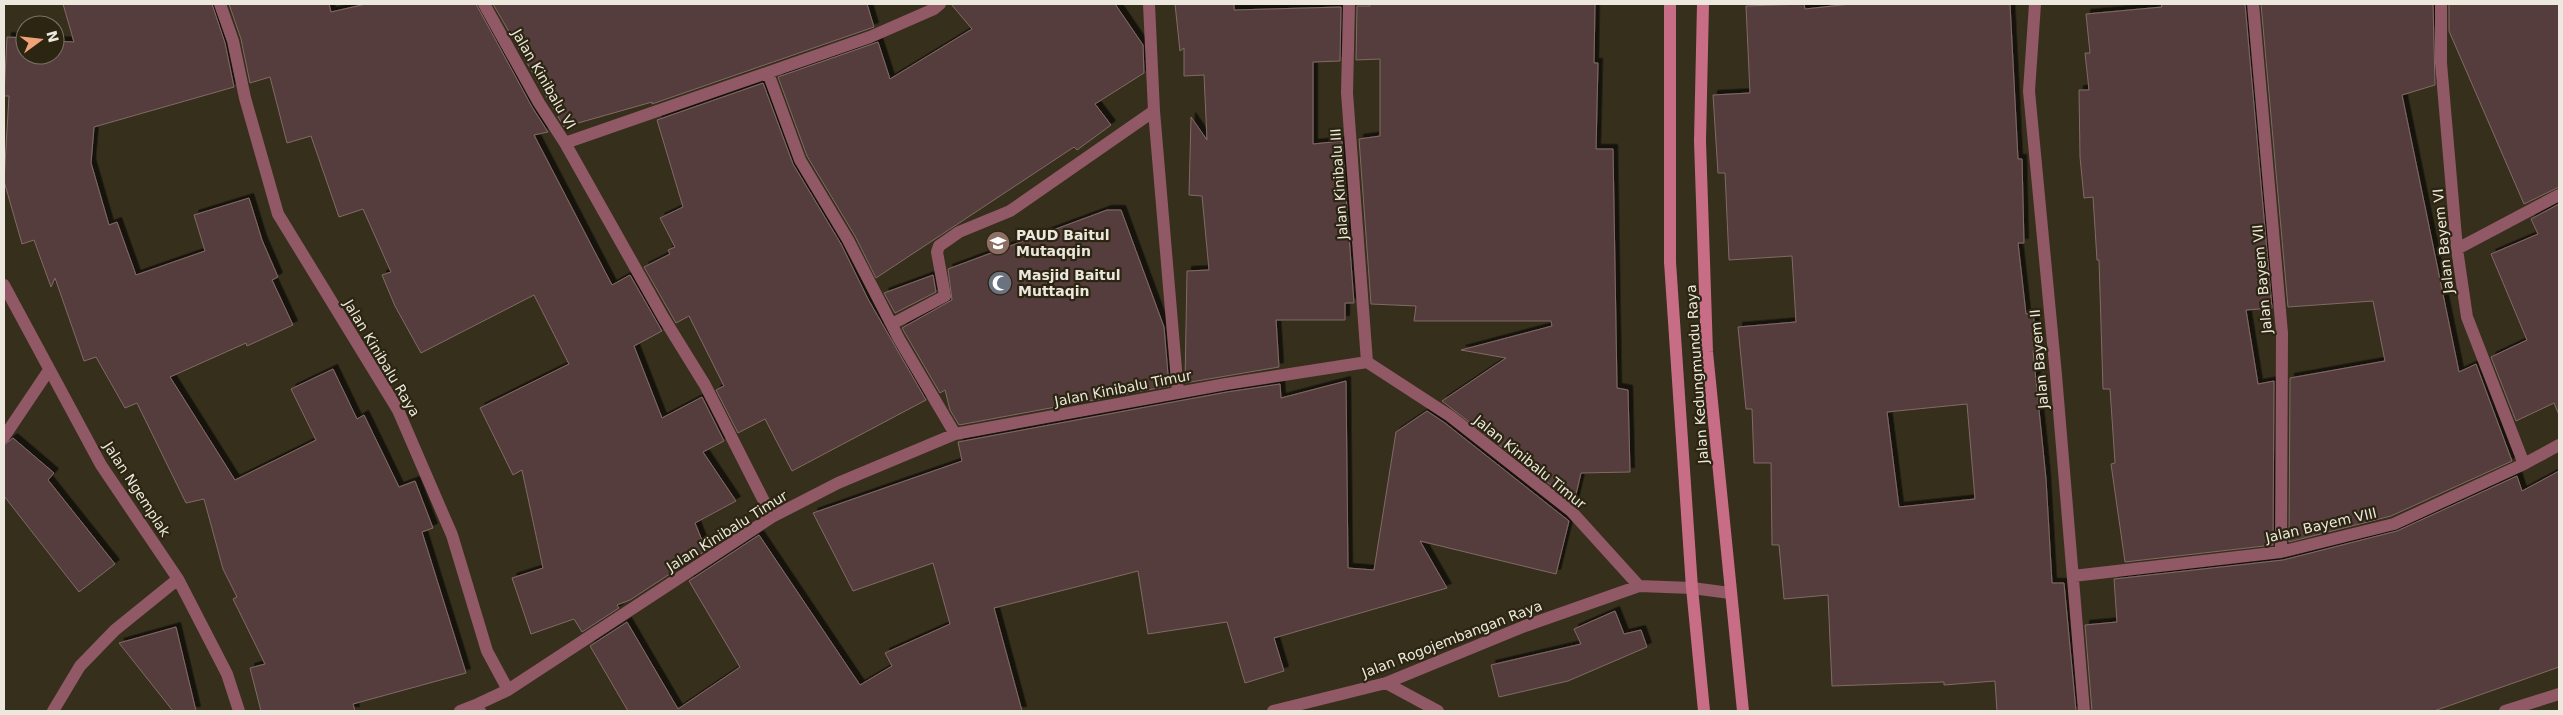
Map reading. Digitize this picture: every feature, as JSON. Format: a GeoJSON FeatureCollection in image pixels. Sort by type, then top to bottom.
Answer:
{"type":"FeatureCollection","features":[{"type":"Feature","properties":{"kind":"main road","name":"Jalan Kedungmundu Raya"},"geometry":{"type":"LineString","coordinates":[[1670,4],[1670,262],[1692,588],[1704,711]]}},
{"type":"Feature","properties":{"kind":"main road","name":"Jalan Kedungmundu Raya"},"geometry":{"type":"LineString","coordinates":[[1703,4],[1700,141],[1707,352],[1743,711]]}},
{"type":"Feature","properties":{"kind":"street","name":"Jalan Kinibalu Raya"},"geometry":{"type":"LineString","coordinates":[[220,4],[233,41],[245,98],[278,214],[398,410],[452,535],[487,651],[508,690]]}},
{"type":"Feature","properties":{"kind":"street","name":"Jalan Kinibalu VI"},"geometry":{"type":"LineString","coordinates":[[484,4],[539,103],[565,143],[658,308],[705,385],[772,517]]}},
{"type":"Feature","properties":{"kind":"street"},"geometry":{"type":"LineString","coordinates":[[565,143],[870,37],[934,9],[940,4]]}},
{"type":"Feature","properties":{"kind":"street"},"geometry":{"type":"LineString","coordinates":[[1149,4],[1154,111],[1178,393]]}},
{"type":"Feature","properties":{"kind":"street","name":"Jalan Kinibalu III"},"geometry":{"type":"LineString","coordinates":[[1349,4],[1347,93],[1367,362]]}},
{"type":"Feature","properties":{"kind":"street","name":"Jalan Bayem II"},"geometry":{"type":"LineString","coordinates":[[2035,4],[2029,91],[2056,375],[2084,711]]}},
{"type":"Feature","properties":{"kind":"street","name":"Jalan Bayem VII"},"geometry":{"type":"LineString","coordinates":[[2254,4],[2282,333],[2282,552]]}},
{"type":"Feature","properties":{"kind":"street","name":"Jalan Bayem VI"},"geometry":{"type":"LineString","coordinates":[[2441,4],[2442,63],[2457,250],[2467,317],[2524,464]]}},
{"type":"Feature","properties":{"kind":"street"},"geometry":{"type":"LineString","coordinates":[[768,73],[800,160],[848,240],[892,324],[955,434]]}},
{"type":"Feature","properties":{"kind":"street"},"geometry":{"type":"LineString","coordinates":[[892,324],[944,296],[937,252],[939,246],[959,232],[1010,211],[1154,111]]}},
{"type":"Feature","properties":{"kind":"street"},"geometry":{"type":"LineString","coordinates":[[2457,250],[2559,195]]}},
{"type":"Feature","properties":{"kind":"street","name":"Jalan Ngemplak"},"geometry":{"type":"LineString","coordinates":[[4,285],[101,465],[178,580],[226,674],[240,711]]}},
{"type":"Feature","properties":{"kind":"street","name":"Jalan Kinibalu Timur"},"geometry":{"type":"LineString","coordinates":[[508,690],[772,517],[838,483],[955,434],[1178,393],[1367,362],[1450,416],[1571,511],[1639,586]]}},
{"type":"Feature","properties":{"kind":"street"},"geometry":{"type":"LineString","coordinates":[[4,437],[50,370]]}},
{"type":"Feature","properties":{"kind":"street","name":"Jalan Bayem VIII"},"geometry":{"type":"LineString","coordinates":[[2073,576],[2282,552],[2394,524],[2524,464],[2559,445]]}},
{"type":"Feature","properties":{"kind":"street"},"geometry":{"type":"LineString","coordinates":[[53,711],[80,666],[115,630],[178,580]]}},
{"type":"Feature","properties":{"kind":"street"},"geometry":{"type":"LineString","coordinates":[[1639,586],[1692,588],[1730,593]]}},
{"type":"Feature","properties":{"kind":"street","name":"Jalan Rogojembangan Raya"},"geometry":{"type":"LineString","coordinates":[[1274,711],[1386,683],[1525,626],[1639,586]]}},
{"type":"Feature","properties":{"kind":"street"},"geometry":{"type":"LineString","coordinates":[[1386,683],[1438,711]]}},
{"type":"Feature","properties":{"kind":"street"},"geometry":{"type":"LineString","coordinates":[[460,711],[479,708],[508,690]]}},
{"type":"Feature","properties":{"kind":"street"},"geometry":{"type":"LineString","coordinates":[[2506,711],[2559,694]]}},
{"type":"Feature","properties":{"kind":"building"},"geometry":{"type":"Polygon","coordinates":[[[63,4],[212,4],[225,43],[234,87],[94,127],[91,163],[109,225],[117,222],[136,275],[205,251],[194,215],[249,198],[262,240],[278,277],[272,280],[293,325],[247,346],[246,343],[170,377],[235,480],[316,440],[291,389],[333,369],[357,419],[364,415],[399,487],[415,481],[433,528],[422,532],[466,673],[353,704],[355,711],[261,711],[250,668],[265,664],[233,599],[237,597],[223,569],[204,499],[186,503],[137,403],[125,408],[96,357],[84,361],[55,278],[51,287],[34,240],[22,244],[4,181],[9,96],[4,96],[7,37],[15,37],[15,65],[65,65],[65,42],[74,42],[63,4]]]}},
{"type":"Feature","properties":{"kind":"building"},"geometry":{"type":"Polygon","coordinates":[[[229,4],[329,4],[331,12],[366,4],[476,4],[532,107],[548,132],[534,135],[612,285],[630,275],[662,331],[634,346],[662,418],[702,397],[724,441],[703,452],[736,501],[695,523],[706,550],[708,549],[630,600],[617,605],[619,608],[582,632],[574,619],[531,634],[512,578],[543,568],[522,470],[513,475],[480,408],[569,364],[534,295],[421,353],[395,306],[382,275],[391,272],[363,209],[339,217],[311,136],[287,143],[270,77],[250,83],[241,39],[229,4]]]}},
{"type":"Feature","properties":{"kind":"building"},"geometry":{"type":"Polygon","coordinates":[[[493,4],[867,4],[874,27],[652,104],[652,102],[564,127],[493,4]]]}},
{"type":"Feature","properties":{"kind":"building"},"geometry":{"type":"Polygon","coordinates":[[[951,4],[1115,4],[1143,45],[1144,73],[1095,104],[1111,125],[1077,150],[1074,147],[876,278],[855,236],[807,156],[778,77],[878,42],[890,79],[972,29],[951,4]]]}},
{"type":"Feature","properties":{"kind":"building"},"geometry":{"type":"Polygon","coordinates":[[[1175,4],[1234,4],[1234,10],[1341,7],[1340,61],[1313,62],[1313,144],[1342,141],[1354,303],[1345,303],[1345,320],[1276,320],[1279,367],[1185,383],[1187,271],[1209,270],[1202,196],[1189,195],[1191,117],[1207,140],[1204,75],[1184,76],[1184,48],[1180,51],[1175,4]]]}},
{"type":"Feature","properties":{"kind":"building"},"geometry":{"type":"Polygon","coordinates":[[[1370,4],[1595,4],[1594,63],[1598,63],[1596,149],[1613,149],[1617,388],[1628,390],[1630,472],[1581,473],[1574,503],[1442,401],[1506,358],[1461,350],[1552,326],[1551,321],[1414,321],[1416,306],[1371,304],[1359,139],[1380,136],[1380,59],[1356,60],[1357,6],[1370,6],[1370,4]]]}},
{"type":"Feature","properties":{"kind":"building"},"geometry":{"type":"Polygon","coordinates":[[[1804,4],[1805,9],[1851,4],[2010,4],[2018,159],[2022,159],[2024,243],[2018,243],[2026,314],[2033,313],[2038,351],[2033,351],[2046,479],[2052,583],[2064,583],[2076,711],[1997,711],[1995,681],[1944,685],[1944,682],[1832,686],[1828,595],[1784,599],[1779,545],[1772,545],[1771,463],[1754,463],[1752,409],[1746,409],[1738,327],[1796,322],[1792,256],[1729,260],[1725,173],[1718,173],[1713,95],[1750,93],[1746,6],[1804,4]],[[1967,404],[1887,412],[1899,507],[1975,499],[1967,404]]]}},
{"type":"Feature","properties":{"kind":"building"},"geometry":{"type":"Polygon","coordinates":[[[2161,4],[2245,4],[2272,308],[2246,310],[2258,384],[2274,381],[2273,545],[2125,562],[2111,464],[2115,463],[2110,389],[2103,389],[2099,260],[2097,260],[2093,197],[2084,198],[2080,157],[2079,90],[2089,90],[2085,53],[2090,53],[2086,14],[2162,7],[2161,4]]]}},
{"type":"Feature","properties":{"kind":"building"},"geometry":{"type":"Polygon","coordinates":[[[2261,4],[2433,4],[2435,85],[2402,95],[2459,372],[2476,364],[2512,461],[2391,516],[2289,542],[2290,378],[2385,361],[2373,301],[2288,307],[2261,4]]]}},
{"type":"Feature","properties":{"kind":"building"},"geometry":{"type":"Polygon","coordinates":[[[2449,4],[2559,4],[2559,187],[2524,204],[2449,31],[2449,4]]]}},
{"type":"Feature","properties":{"kind":"building"},"geometry":{"type":"Polygon","coordinates":[[[763,83],[793,164],[841,244],[868,299],[926,400],[792,471],[765,419],[738,433],[716,390],[724,386],[689,316],[676,323],[644,267],[670,254],[668,250],[675,247],[660,218],[683,207],[657,120],[763,83]]]}},
{"type":"Feature","properties":{"kind":"building"},"geometry":{"type":"Polygon","coordinates":[[[2559,204],[2559,415],[2554,403],[2516,421],[2491,357],[2527,340],[2491,254],[2538,234],[2531,219],[2559,204]]]}},
{"type":"Feature","properties":{"kind":"building"},"geometry":{"type":"Polygon","coordinates":[[[1107,210],[1121,210],[1164,327],[1169,386],[959,425],[950,410],[945,390],[940,393],[902,328],[952,300],[948,269],[1107,210]]]}},
{"type":"Feature","properties":{"kind":"building"},"geometry":{"type":"Polygon","coordinates":[[[933,275],[936,292],[895,313],[884,293],[933,275]]]}},
{"type":"Feature","properties":{"kind":"building"},"geometry":{"type":"Polygon","coordinates":[[[1346,381],[1348,568],[1374,570],[1396,432],[1427,411],[1445,423],[1569,521],[1556,574],[1420,541],[1447,588],[1274,638],[1284,671],[1245,683],[1227,622],[1148,634],[1138,571],[994,608],[1022,711],[628,711],[590,646],[627,622],[678,709],[740,667],[689,581],[759,535],[860,685],[892,666],[885,653],[950,624],[933,563],[853,591],[813,513],[962,461],[958,442],[1227,392],[1280,384],[1281,398],[1346,381]]]}},
{"type":"Feature","properties":{"kind":"building"},"geometry":{"type":"Polygon","coordinates":[[[13,438],[54,473],[48,480],[115,564],[79,592],[4,496],[4,445],[13,438]]]}},
{"type":"Feature","properties":{"kind":"building"},"geometry":{"type":"Polygon","coordinates":[[[2559,471],[2559,667],[2434,711],[2092,711],[2085,625],[2117,622],[2114,579],[2283,560],[2397,531],[2517,476],[2522,491],[2559,471]]]}},
{"type":"Feature","properties":{"kind":"building"},"geometry":{"type":"Polygon","coordinates":[[[1615,611],[1624,634],[1641,630],[1647,647],[1568,681],[1499,697],[1491,665],[1581,644],[1574,629],[1615,611]]]}},
{"type":"Feature","properties":{"kind":"building"},"geometry":{"type":"Polygon","coordinates":[[[176,627],[196,711],[173,711],[119,643],[176,627]]]}},
{"type":"Feature","properties":{"kind":"place","name":"PAUD Baitul Mutaqqin"},"geometry":{"type":"Point","coordinates":[998,243]}},
{"type":"Feature","properties":{"kind":"place","name":"Masjid Baitul Muttaqin"},"geometry":{"type":"Point","coordinates":[1000,283]}}]}
